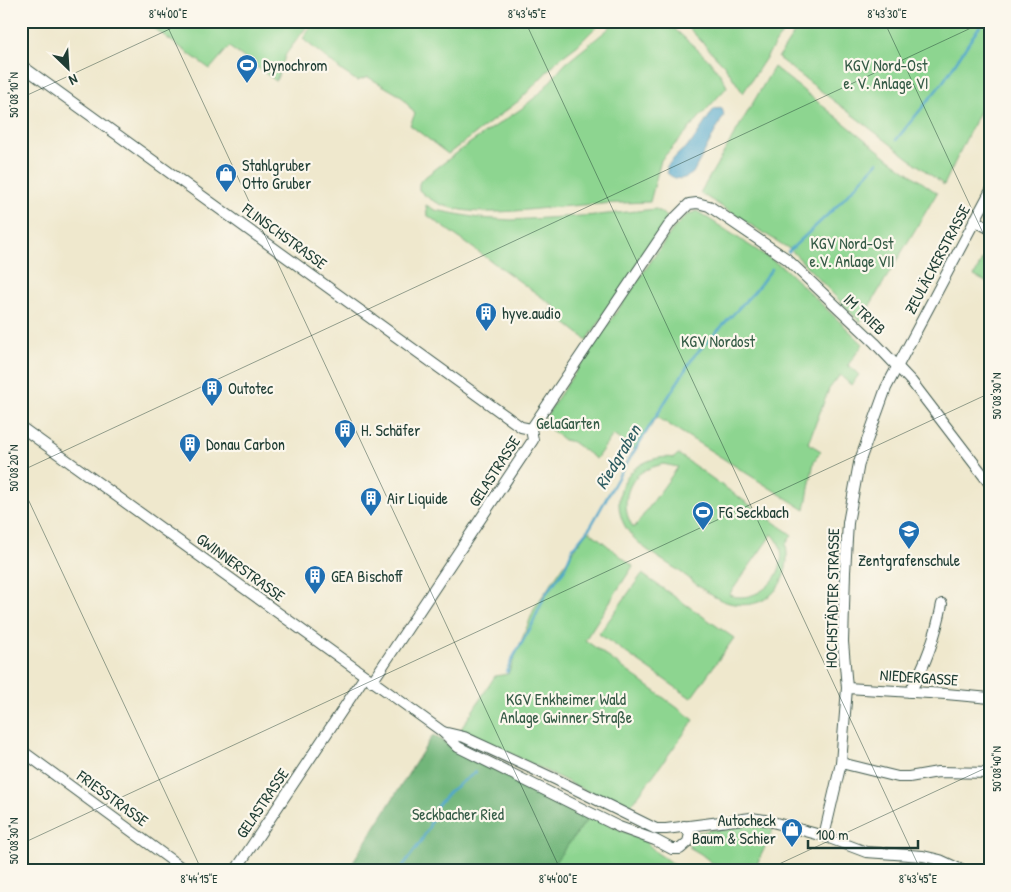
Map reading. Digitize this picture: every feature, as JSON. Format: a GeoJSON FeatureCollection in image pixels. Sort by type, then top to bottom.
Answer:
{"type":"FeatureCollection","features":[{"type":"Feature","properties":{"kind":"street","name":"FLINSCHSTRASSE"},"geometry":{"type":"LineString","coordinates":[[21,65],[521,427],[531,429]]}},
{"type":"Feature","properties":{"kind":"street","name":"ZEULÄCKERSTRASSE"},"geometry":{"type":"LineString","coordinates":[[897,367],[990,192]]}},
{"type":"Feature","properties":{"kind":"street","name":"IM TRIEB"},"geometry":{"type":"LineString","coordinates":[[689,204],[697,203],[709,206],[787,258],[912,382],[990,484]]}},
{"type":"Feature","properties":{"kind":"street","name":"GELASTRASSE"},"geometry":{"type":"LineString","coordinates":[[235,871],[533,440],[531,429],[671,222],[689,204]]}},
{"type":"Feature","properties":{"kind":"street"},"geometry":{"type":"LineString","coordinates":[[974,220],[990,229]]}},
{"type":"Feature","properties":{"kind":"street","name":"HOCHSTÄDTER STRASSE"},"geometry":{"type":"LineString","coordinates":[[824,836],[841,763],[847,688],[843,652],[844,608],[848,535],[854,488],[859,463],[869,431],[881,399],[897,367]]}},
{"type":"Feature","properties":{"kind":"street","name":"GWINNERSTRASSE"},"geometry":{"type":"LineString","coordinates":[[21,427],[442,732],[458,748],[619,827],[664,844]]}},
{"type":"Feature","properties":{"kind":"street"},"geometry":{"type":"LineString","coordinates":[[910,692],[928,655],[936,632],[942,604]]}},
{"type":"Feature","properties":{"kind":"street","name":"NIEDERGASSE"},"geometry":{"type":"LineString","coordinates":[[847,688],[990,698]]}},
{"type":"Feature","properties":{"kind":"street","name":"GWINNERSTRASSE"},"geometry":{"type":"LineString","coordinates":[[442,732],[464,737],[649,826],[656,829],[666,829]]}},
{"type":"Feature","properties":{"kind":"street","name":"FRIESSTRASSE"},"geometry":{"type":"LineString","coordinates":[[21,750],[186,871]]}},
{"type":"Feature","properties":{"kind":"street"},"geometry":{"type":"LineString","coordinates":[[841,763],[898,777],[938,772],[990,773]]}},
{"type":"Feature","properties":{"kind":"street"},"geometry":{"type":"LineString","coordinates":[[589,812],[596,799]]}},
{"type":"Feature","properties":{"kind":"street"},"geometry":{"type":"LineString","coordinates":[[684,826],[690,834],[690,839],[686,845],[675,850],[664,844],[660,836],[666,829],[684,826],[752,818],[824,836],[866,852],[924,856],[940,860],[964,871]]}},
{"type":"Feature","properties":{"kind":"street"},"geometry":{"type":"LineString","coordinates":[[647,837],[650,833],[649,826]]}},
{"type":"Feature","properties":{"kind":"green space"},"geometry":{"type":"Polygon","coordinates":[[[144,21],[311,21],[286,54],[276,81],[229,47],[210,69],[144,21]]]}},
{"type":"Feature","properties":{"kind":"green space"},"geometry":{"type":"Polygon","coordinates":[[[314,21],[602,21],[578,45],[558,60],[520,100],[448,154],[410,125],[415,114],[401,96],[368,77],[357,81],[303,39],[314,21]]]}},
{"type":"Feature","properties":{"kind":"green space"},"geometry":{"type":"Polygon","coordinates":[[[615,21],[667,21],[716,68],[727,87],[661,160],[650,202],[485,212],[466,211],[448,207],[432,200],[419,190],[421,180],[470,143],[521,109],[540,93],[565,64],[607,30],[615,21]]]}},
{"type":"Feature","properties":{"kind":"green space"},"geometry":{"type":"Polygon","coordinates":[[[682,21],[790,21],[743,93],[724,65],[682,21]]]}},
{"type":"Feature","properties":{"kind":"green space","name":"KGV Nord-Ost e. V. Anlage VI"},"geometry":{"type":"Polygon","coordinates":[[[802,21],[990,21],[990,89],[944,185],[778,58],[802,21]]]}},
{"type":"Feature","properties":{"kind":"green space","name":"KGV Nord-Ost e.V. Anlage VII"},"geometry":{"type":"Polygon","coordinates":[[[774,67],[888,158],[937,193],[860,322],[791,250],[700,193],[774,67]]]}},
{"type":"Feature","properties":{"kind":"green space"},"geometry":{"type":"Polygon","coordinates":[[[426,205],[435,210],[478,218],[511,220],[598,215],[656,209],[670,219],[587,340],[550,311],[554,306],[427,215],[426,205]]]}},
{"type":"Feature","properties":{"kind":"green space","name":"KGV Nordost"},"geometry":{"type":"Polygon","coordinates":[[[697,211],[784,268],[863,344],[848,365],[859,375],[851,385],[840,375],[829,389],[808,443],[821,451],[814,461],[805,510],[657,417],[635,450],[613,435],[596,459],[573,442],[564,440],[542,423],[673,229],[687,215],[697,211]]]}},
{"type":"Feature","properties":{"kind":"green space"},"geometry":{"type":"Polygon","coordinates":[[[983,258],[990,262],[990,284],[974,276],[983,258]]]}},
{"type":"Feature","properties":{"kind":"green space","name":"FG Seckbach"},"geometry":{"type":"Polygon","coordinates":[[[678,454],[792,535],[786,544],[786,569],[782,580],[769,597],[747,605],[734,604],[720,599],[706,592],[682,573],[650,552],[632,536],[625,526],[620,515],[619,498],[629,474],[650,460],[674,458],[678,454]],[[663,464],[649,468],[637,476],[629,488],[626,509],[634,528],[678,467],[663,464]],[[772,534],[729,595],[742,597],[754,594],[765,588],[774,579],[782,557],[779,545],[772,534]]]}},
{"type":"Feature","properties":{"kind":"green space","name":"KGV Enkheimer Wald Anlage Gwinner Straße"},"geometry":{"type":"Polygon","coordinates":[[[588,530],[633,566],[585,640],[694,720],[627,811],[461,729],[495,676],[508,674],[535,607],[588,530]]]}},
{"type":"Feature","properties":{"kind":"green space"},"geometry":{"type":"Polygon","coordinates":[[[642,574],[734,638],[691,698],[599,634],[642,574]]]}},
{"type":"Feature","properties":{"kind":"green space","name":"Seckbacher Ried"},"geometry":{"type":"Polygon","coordinates":[[[433,735],[460,752],[590,816],[548,871],[347,871],[433,735]]]}},
{"type":"Feature","properties":{"kind":"green space","name":"Seckbacher Ried"},"geometry":{"type":"Polygon","coordinates":[[[434,736],[456,749],[561,854],[590,816],[645,841],[657,853],[684,871],[357,871],[376,845],[434,736]]]}},
{"type":"Feature","properties":{"kind":"green space"},"geometry":{"type":"Polygon","coordinates":[[[755,823],[773,830],[756,866],[763,871],[722,871],[689,847],[694,833],[755,823]]]}},
{"type":"Feature","properties":{"kind":"water"},"geometry":{"type":"Polygon","coordinates":[[[722,108],[724,115],[693,173],[680,179],[667,173],[667,166],[692,142],[714,109],[722,108]]]}},
{"type":"Feature","properties":{"kind":"waterway","name":"Riedgraben"},"geometry":{"type":"LineString","coordinates":[[896,140],[943,82],[983,21]]}},
{"type":"Feature","properties":{"kind":"waterway","name":"Riedgraben"},"geometry":{"type":"LineString","coordinates":[[788,252],[838,205],[878,162]]}},
{"type":"Feature","properties":{"kind":"waterway","name":"Riedgraben"},"geometry":{"type":"LineString","coordinates":[[507,672],[510,663],[532,625],[545,595],[564,570],[573,548],[591,526],[621,472],[694,356],[754,292],[772,269]]}},
{"type":"Feature","properties":{"kind":"waterway","name":"Riedgraben"},"geometry":{"type":"LineString","coordinates":[[399,871],[420,843],[429,827],[436,807],[450,791],[476,772]]}},
{"type":"Feature","properties":{"kind":"place","name":"Dynochrom"},"geometry":{"type":"Point","coordinates":[247,84]}},
{"type":"Feature","properties":{"kind":"place","name":"Stahlgruber Otto Gruber"},"geometry":{"type":"Point","coordinates":[226,193]}},
{"type":"Feature","properties":{"kind":"place","name":"hyve.audio"},"geometry":{"type":"Point","coordinates":[486,332]}},
{"type":"Feature","properties":{"kind":"place","name":"Outotec"},"geometry":{"type":"Point","coordinates":[212,407]}},
{"type":"Feature","properties":{"kind":"place","name":"H. Schäfer"},"geometry":{"type":"Point","coordinates":[345,449]}},
{"type":"Feature","properties":{"kind":"place","name":"Donau Carbon"},"geometry":{"type":"Point","coordinates":[190,463]}},
{"type":"Feature","properties":{"kind":"place","name":"Air Liquide"},"geometry":{"type":"Point","coordinates":[371,517]}},
{"type":"Feature","properties":{"kind":"place","name":"FG Seckbach"},"geometry":{"type":"Point","coordinates":[703,531]}},
{"type":"Feature","properties":{"kind":"place","name":"Zentgrafenschule"},"geometry":{"type":"Point","coordinates":[909,550]}},
{"type":"Feature","properties":{"kind":"place","name":"GEA Bischoff"},"geometry":{"type":"Point","coordinates":[315,595]}},
{"type":"Feature","properties":{"kind":"place","name":"Autocheck Baum & Schier"},"geometry":{"type":"Point","coordinates":[792,848]}},
{"type":"Feature","properties":{"kind":"park label","name":"GelaGarten"},"geometry":{"type":"Point","coordinates":[568,423]}}]}
